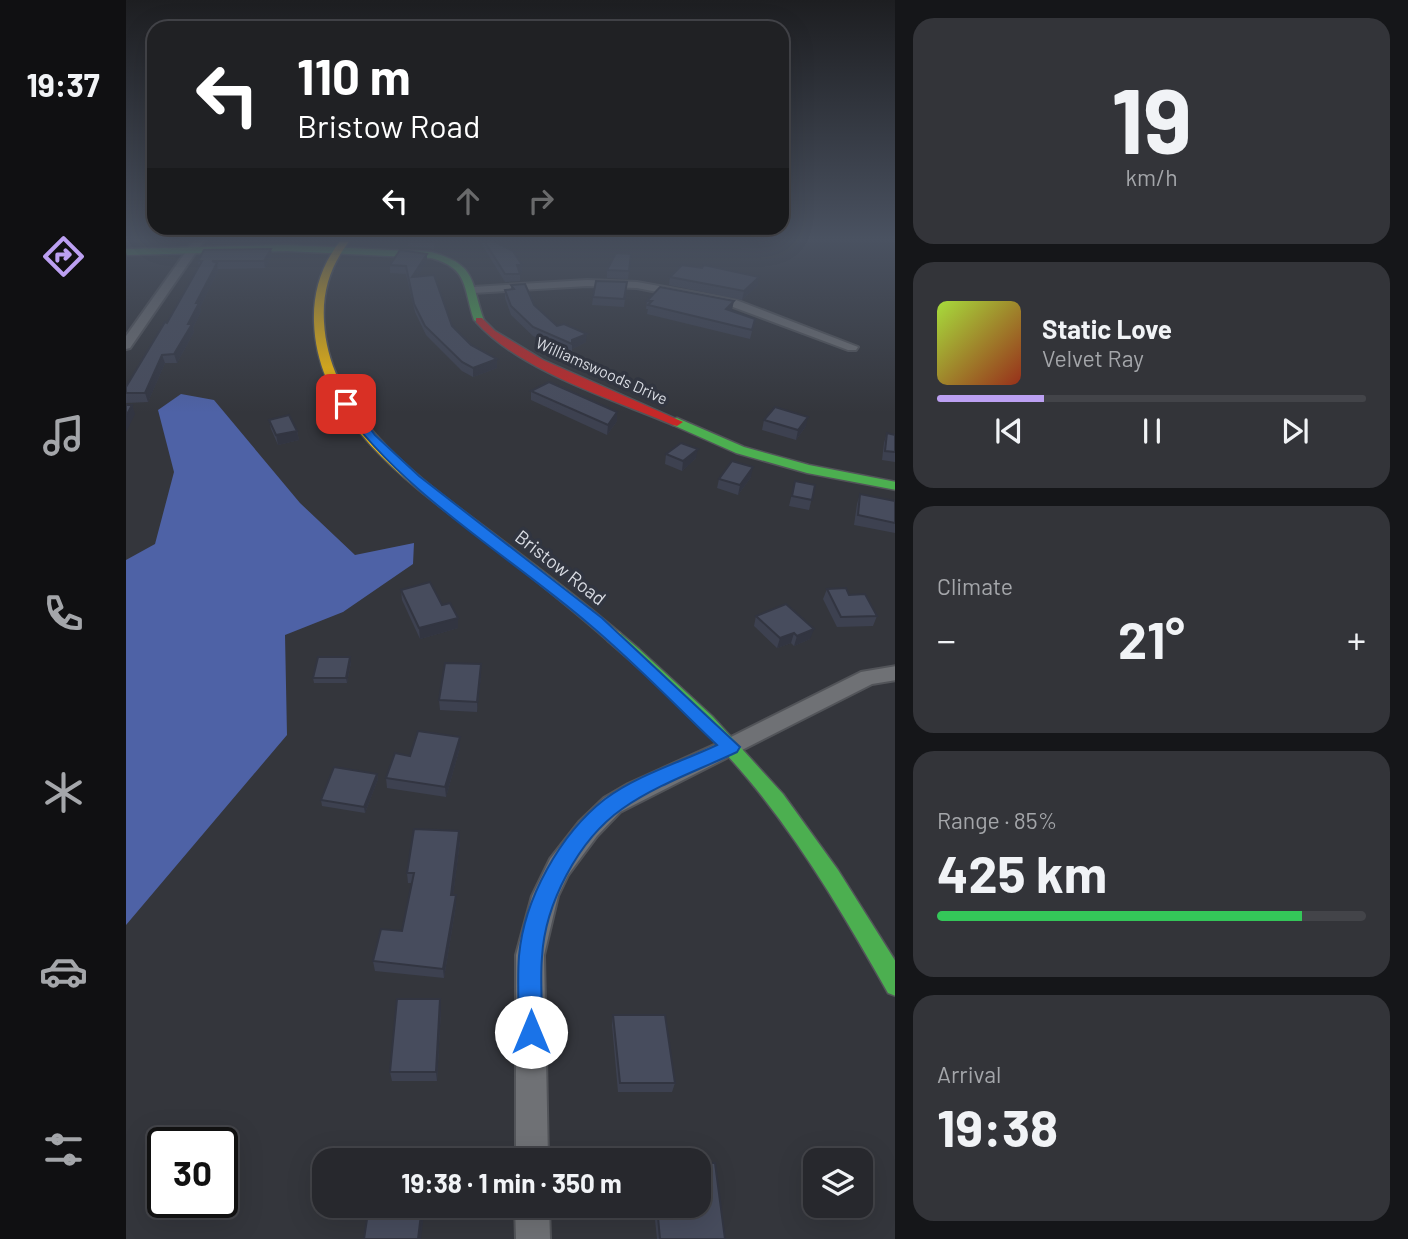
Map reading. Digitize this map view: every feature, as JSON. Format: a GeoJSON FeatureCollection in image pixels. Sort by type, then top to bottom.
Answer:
{"type":"FeatureCollection","features":[{"type":"Feature","properties":{"kind":"street"},"geometry":{"type":"LineString","coordinates":[[126,345],[160,297]]}},
{"type":"Feature","properties":{"kind":"street","name":"Bristow Road"},"geometry":{"type":"LineString","coordinates":[[319,297],[316,330],[321,357],[334,387],[370,437],[415,479],[596,622],[731,747],[760,781],[830,876],[895,985]]}},
{"type":"Feature","properties":{"kind":"street","name":"Williamswoods Drive"},"geometry":{"type":"LineString","coordinates":[[474,297],[479,320],[495,337],[518,352],[740,450],[807,469],[895,486]]}},
{"type":"Feature","properties":{"kind":"street"},"geometry":{"type":"LineString","coordinates":[[699,297],[736,304],[852,347]]}},
{"type":"Feature","properties":{"kind":"street"},"geometry":{"type":"LineString","coordinates":[[532,1148],[530,955],[545,896],[559,867],[588,829],[612,805],[636,791],[731,747],[868,677],[895,673]]}},
{"type":"Feature","properties":{"kind":"street"},"geometry":{"type":"LineString","coordinates":[[532,1218],[533,1239]]}},
{"type":"Feature","properties":{"kind":"shaded area"},"geometry":{"type":"Polygon","coordinates":[[[181,394],[214,400],[300,503],[355,555],[414,543],[413,564],[343,612],[285,635],[287,735],[126,925],[126,560],[155,544],[174,472],[158,410],[181,394]]]}},
{"type":"Feature","properties":{"kind":"building"},"geometry":{"type":"Polygon","coordinates":[[[182,297],[199,297],[196,303],[199,303],[188,324],[192,324],[174,354],[162,355],[145,393],[126,393],[126,387],[165,322],[167,323],[182,297]]]}},
{"type":"Feature","properties":{"kind":"building"},"geometry":{"type":"Polygon","coordinates":[[[412,297],[442,297],[452,326],[471,345],[497,359],[473,368],[462,362],[425,326],[412,297]]]}},
{"type":"Feature","properties":{"kind":"building"},"geometry":{"type":"Polygon","coordinates":[[[508,297],[530,297],[534,305],[557,326],[564,324],[587,334],[572,340],[572,344],[533,327],[511,306],[508,297]]]}},
{"type":"Feature","properties":{"kind":"building"},"geometry":{"type":"Polygon","coordinates":[[[593,297],[624,297],[624,299],[593,297]]]}},
{"type":"Feature","properties":{"kind":"building"},"geometry":{"type":"Polygon","coordinates":[[[651,297],[712,297],[734,301],[726,309],[755,319],[752,330],[648,305],[652,301],[647,301],[651,297]]]}},
{"type":"Feature","properties":{"kind":"building"},"geometry":{"type":"Polygon","coordinates":[[[549,382],[617,412],[608,425],[531,391],[549,382]]]}},
{"type":"Feature","properties":{"kind":"building"},"geometry":{"type":"Polygon","coordinates":[[[126,405],[132,405],[126,416],[126,405]]]}},
{"type":"Feature","properties":{"kind":"building"},"geometry":{"type":"Polygon","coordinates":[[[775,407],[808,417],[798,430],[764,420],[775,407]]]}},
{"type":"Feature","properties":{"kind":"building"},"geometry":{"type":"Polygon","coordinates":[[[289,415],[297,431],[276,435],[269,420],[289,415]]]}},
{"type":"Feature","properties":{"kind":"building"},"geometry":{"type":"Polygon","coordinates":[[[887,433],[895,435],[895,452],[885,451],[887,433]]]}},
{"type":"Feature","properties":{"kind":"building"},"geometry":{"type":"Polygon","coordinates":[[[681,443],[698,449],[683,461],[666,454],[681,443]]]}},
{"type":"Feature","properties":{"kind":"building"},"geometry":{"type":"Polygon","coordinates":[[[732,461],[753,467],[740,485],[719,479],[732,461]]]}},
{"type":"Feature","properties":{"kind":"building"},"geometry":{"type":"Polygon","coordinates":[[[795,481],[815,485],[812,500],[792,496],[795,481]]]}},
{"type":"Feature","properties":{"kind":"building"},"geometry":{"type":"Polygon","coordinates":[[[860,494],[895,501],[895,523],[858,515],[860,494]]]}},
{"type":"Feature","properties":{"kind":"building"},"geometry":{"type":"Polygon","coordinates":[[[430,582],[442,605],[450,603],[458,618],[419,628],[401,590],[430,582]]]}},
{"type":"Feature","properties":{"kind":"building"},"geometry":{"type":"Polygon","coordinates":[[[846,588],[849,595],[865,594],[877,616],[841,617],[827,589],[846,588]]]}},
{"type":"Feature","properties":{"kind":"building"},"geometry":{"type":"Polygon","coordinates":[[[786,604],[814,629],[797,636],[794,633],[780,638],[756,616],[786,604]]]}},
{"type":"Feature","properties":{"kind":"building"},"geometry":{"type":"Polygon","coordinates":[[[318,657],[350,657],[346,678],[313,678],[318,657]]]}},
{"type":"Feature","properties":{"kind":"building"},"geometry":{"type":"Polygon","coordinates":[[[445,663],[481,664],[477,702],[439,700],[445,663]]]}},
{"type":"Feature","properties":{"kind":"building"},"geometry":{"type":"Polygon","coordinates":[[[418,731],[460,737],[445,787],[386,778],[395,753],[410,756],[418,731]]]}},
{"type":"Feature","properties":{"kind":"building"},"geometry":{"type":"Polygon","coordinates":[[[334,767],[377,774],[364,807],[321,800],[334,767]]]}},
{"type":"Feature","properties":{"kind":"building"},"geometry":{"type":"Polygon","coordinates":[[[414,829],[459,831],[451,895],[456,895],[443,969],[373,961],[381,929],[402,931],[414,873],[407,873],[414,829]]]}},
{"type":"Feature","properties":{"kind":"building"},"geometry":{"type":"Polygon","coordinates":[[[397,999],[440,999],[436,1072],[390,1072],[397,999]]]}},
{"type":"Feature","properties":{"kind":"building"},"geometry":{"type":"Polygon","coordinates":[[[613,1015],[665,1015],[675,1083],[620,1083],[613,1015]]]}},
{"type":"Feature","properties":{"kind":"building"},"geometry":{"type":"Polygon","coordinates":[[[711,1163],[715,1163],[725,1239],[660,1239],[658,1218],[711,1218],[711,1163]]]}},
{"type":"Feature","properties":{"kind":"building"},"geometry":{"type":"Polygon","coordinates":[[[367,1218],[421,1218],[418,1239],[364,1239],[367,1218]]]}},
{"type":"Feature","properties":{"kind":"traffic: fast"},"geometry":{"type":"LineString","coordinates":[[472,297],[479,320]]}},
{"type":"Feature","properties":{"kind":"traffic: fast"},"geometry":{"type":"LineString","coordinates":[[677,422],[740,450],[807,469],[895,486]]}},
{"type":"Feature","properties":{"kind":"traffic: fast"},"geometry":{"type":"LineString","coordinates":[[614,637],[688,703],[756,775],[795,825],[830,877],[895,983]]}},
{"type":"Feature","properties":{"kind":"traffic: slow"},"geometry":{"type":"LineString","coordinates":[[319,297],[320,344],[331,379],[351,412],[377,443],[438,498],[614,637]]}},
{"type":"Feature","properties":{"kind":"traffic: jam"},"geometry":{"type":"LineString","coordinates":[[479,320],[512,348],[539,362],[677,422]]}},
{"type":"Feature","properties":{"kind":"route"},"geometry":{"type":"LineString","coordinates":[[346,404],[370,437],[415,479],[596,622],[731,747],[612,805],[588,829],[559,867],[545,896],[530,955],[531,1032]]}}]}
